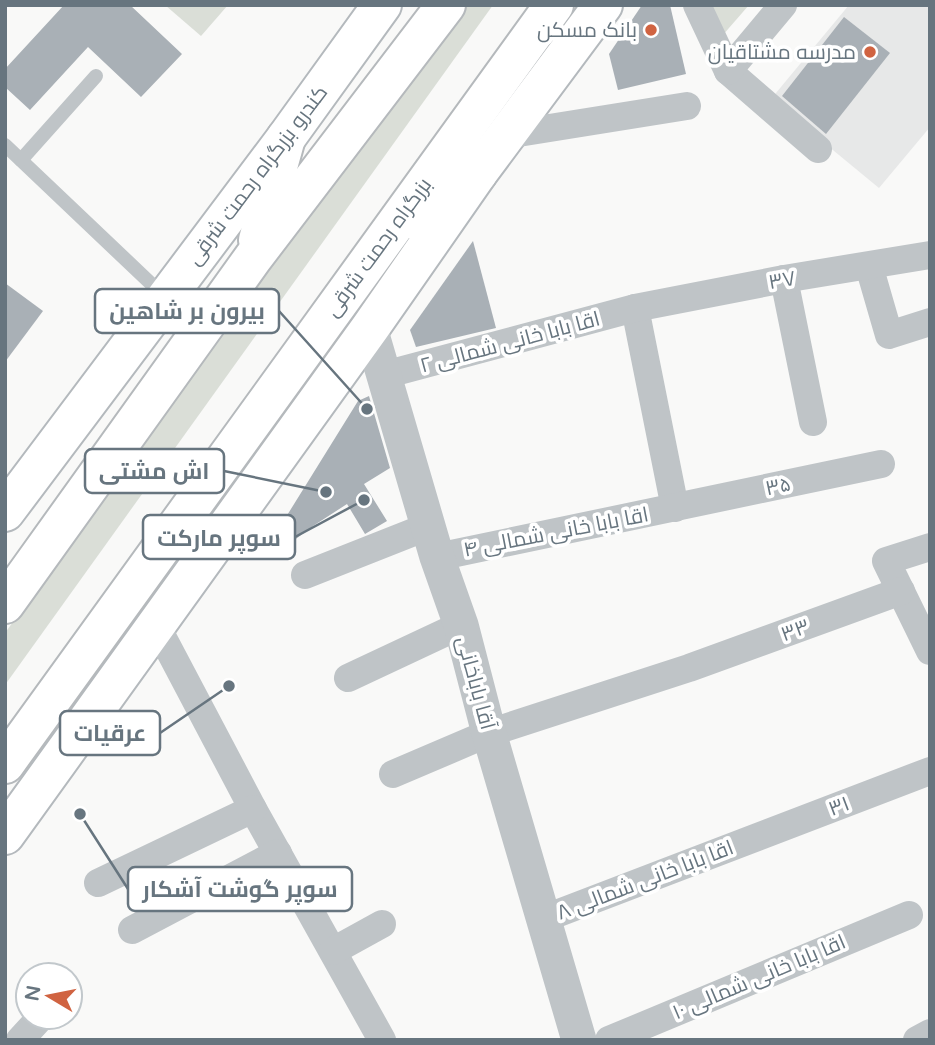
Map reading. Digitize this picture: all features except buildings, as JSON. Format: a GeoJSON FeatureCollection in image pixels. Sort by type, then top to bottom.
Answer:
{"type":"FeatureCollection","features":[{"type":"Feature","properties":{"kind":"main road"},"geometry":{"type":"LineString","coordinates":[[5,604],[253,258],[446,5]]}},
{"type":"Feature","properties":{"kind":"main road","name":"بزرگراه رحمت شرقی"},"geometry":{"type":"LineString","coordinates":[[5,764],[18,731],[554,5]]}},
{"type":"Feature","properties":{"kind":"main road"},"geometry":{"type":"LineString","coordinates":[[5,835],[370,328],[478,173],[603,5]]}},
{"type":"Feature","properties":{"kind":"main road","name":"کندرو بزرگراه رحمت شرقی"},"geometry":{"type":"LineString","coordinates":[[5,512],[286,138],[371,11]]}},
{"type":"Feature","properties":{"kind":"main road"},"geometry":{"type":"LineString","coordinates":[[253,258],[286,138]]}},
{"type":"Feature","properties":{"kind":"main road"},"geometry":{"type":"LineString","coordinates":[[389,231],[478,173]]}},
{"type":"Feature","properties":{"kind":"street"},"geometry":{"type":"LineString","coordinates":[[698,5],[728,71],[818,149]]}},
{"type":"Feature","properties":{"kind":"street"},"geometry":{"type":"LineString","coordinates":[[728,71],[783,5]]}},
{"type":"Feature","properties":{"kind":"street"},"geometry":{"type":"LineString","coordinates":[[506,135],[687,106]]}},
{"type":"Feature","properties":{"kind":"street","name":"۳۷"},"geometry":{"type":"LineString","coordinates":[[635,308],[784,279],[930,255]]}},
{"type":"Feature","properties":{"kind":"street"},"geometry":{"type":"LineString","coordinates":[[870,265],[889,335],[930,322]]}},
{"type":"Feature","properties":{"kind":"street"},"geometry":{"type":"LineString","coordinates":[[784,279],[813,422]]}},
{"type":"Feature","properties":{"kind":"street"},"geometry":{"type":"LineString","coordinates":[[635,308],[675,508]]}},
{"type":"Feature","properties":{"kind":"street","name":"۲ اقا بابا خانی شمالی"},"geometry":{"type":"LineString","coordinates":[[384,375],[635,308]]}},
{"type":"Feature","properties":{"kind":"street","name":"آقا باباخانی"},"geometry":{"type":"LineString","coordinates":[[370,328],[433,541],[461,625],[543,919],[583,1038]]}},
{"type":"Feature","properties":{"kind":"street","name":"۳۵"},"geometry":{"type":"LineString","coordinates":[[675,508],[881,464]]}},
{"type":"Feature","properties":{"kind":"street","name":"۴ اقا بابا خانی شمالی"},"geometry":{"type":"LineString","coordinates":[[305,575],[433,541],[675,508]]}},
{"type":"Feature","properties":{"kind":"street"},"geometry":{"type":"LineString","coordinates":[[930,547],[886,561],[930,651]]}},
{"type":"Feature","properties":{"kind":"street","name":"۳۳"},"geometry":{"type":"LineString","coordinates":[[393,774],[489,733],[689,668],[901,591]]}},
{"type":"Feature","properties":{"kind":"street"},"geometry":{"type":"LineString","coordinates":[[156,625],[253,809],[382,1040]]}},
{"type":"Feature","properties":{"kind":"street"},"geometry":{"type":"LineString","coordinates":[[348,678],[461,625]]}},
{"type":"Feature","properties":{"kind":"street","name":"۳۱"},"geometry":{"type":"LineString","coordinates":[[748,841],[930,771]]}},
{"type":"Feature","properties":{"kind":"street"},"geometry":{"type":"LineString","coordinates":[[98,883],[253,809]]}},
{"type":"Feature","properties":{"kind":"street","name":"۸ اقا بابا خانی شمالی"},"geometry":{"type":"LineString","coordinates":[[543,919],[748,841]]}},
{"type":"Feature","properties":{"kind":"street"},"geometry":{"type":"LineString","coordinates":[[132,930],[278,853]]}},
{"type":"Feature","properties":{"kind":"street","name":"۱۰ اقا بابا خانی شمالی"},"geometry":{"type":"LineString","coordinates":[[583,1038],[909,915]]}},
{"type":"Feature","properties":{"kind":"street"},"geometry":{"type":"LineString","coordinates":[[333,951],[383,924]]}},
{"type":"Feature","properties":{"kind":"street"},"geometry":{"type":"LineString","coordinates":[[917,1040],[930,1033]]}},
{"type":"Feature","properties":{"kind":"lane"},"geometry":{"type":"LineString","coordinates":[[21,160],[96,76]]}},
{"type":"Feature","properties":{"kind":"lane"},"geometry":{"type":"LineString","coordinates":[[5,145],[165,297]]}},
{"type":"Feature","properties":{"kind":"shaded area"},"geometry":{"type":"Polygon","coordinates":[[[165,5],[228,5],[201,36],[165,5]]]}},
{"type":"Feature","properties":{"kind":"shaded area"},"geometry":{"type":"Polygon","coordinates":[[[463,5],[493,5],[5,685],[5,633],[252,289],[463,5]]]}},
{"type":"Feature","properties":{"kind":"shaded area"},"geometry":{"type":"Polygon","coordinates":[[[702,5],[749,5],[722,36],[702,5]]]}},
{"type":"Feature","properties":{"kind":"shaded area","name":"مدرسه مشتاقیان"},"geometry":{"type":"Polygon","coordinates":[[[849,5],[930,5],[930,127],[879,188],[771,99],[849,5]]]}},
{"type":"Feature","properties":{"kind":"place","name":"بانک مسکن"},"geometry":{"type":"Point","coordinates":[651,30]}},
{"type":"Feature","properties":{"kind":"place","name":"مدرسه مشتاقیان"},"geometry":{"type":"Point","coordinates":[870,52]}},
{"type":"Feature","properties":{"kind":"place","name":"بیرون بر شاهین"},"geometry":{"type":"Point","coordinates":[367,409]}},
{"type":"Feature","properties":{"kind":"place","name":"اش مشتی"},"geometry":{"type":"Point","coordinates":[326,492]}},
{"type":"Feature","properties":{"kind":"place","name":"سوپر مارکت"},"geometry":{"type":"Point","coordinates":[364,500]}},
{"type":"Feature","properties":{"kind":"place","name":"عرقیات"},"geometry":{"type":"Point","coordinates":[229,686]}},
{"type":"Feature","properties":{"kind":"place","name":"سوپر گوشت آشکار"},"geometry":{"type":"Point","coordinates":[80,814]}}]}
